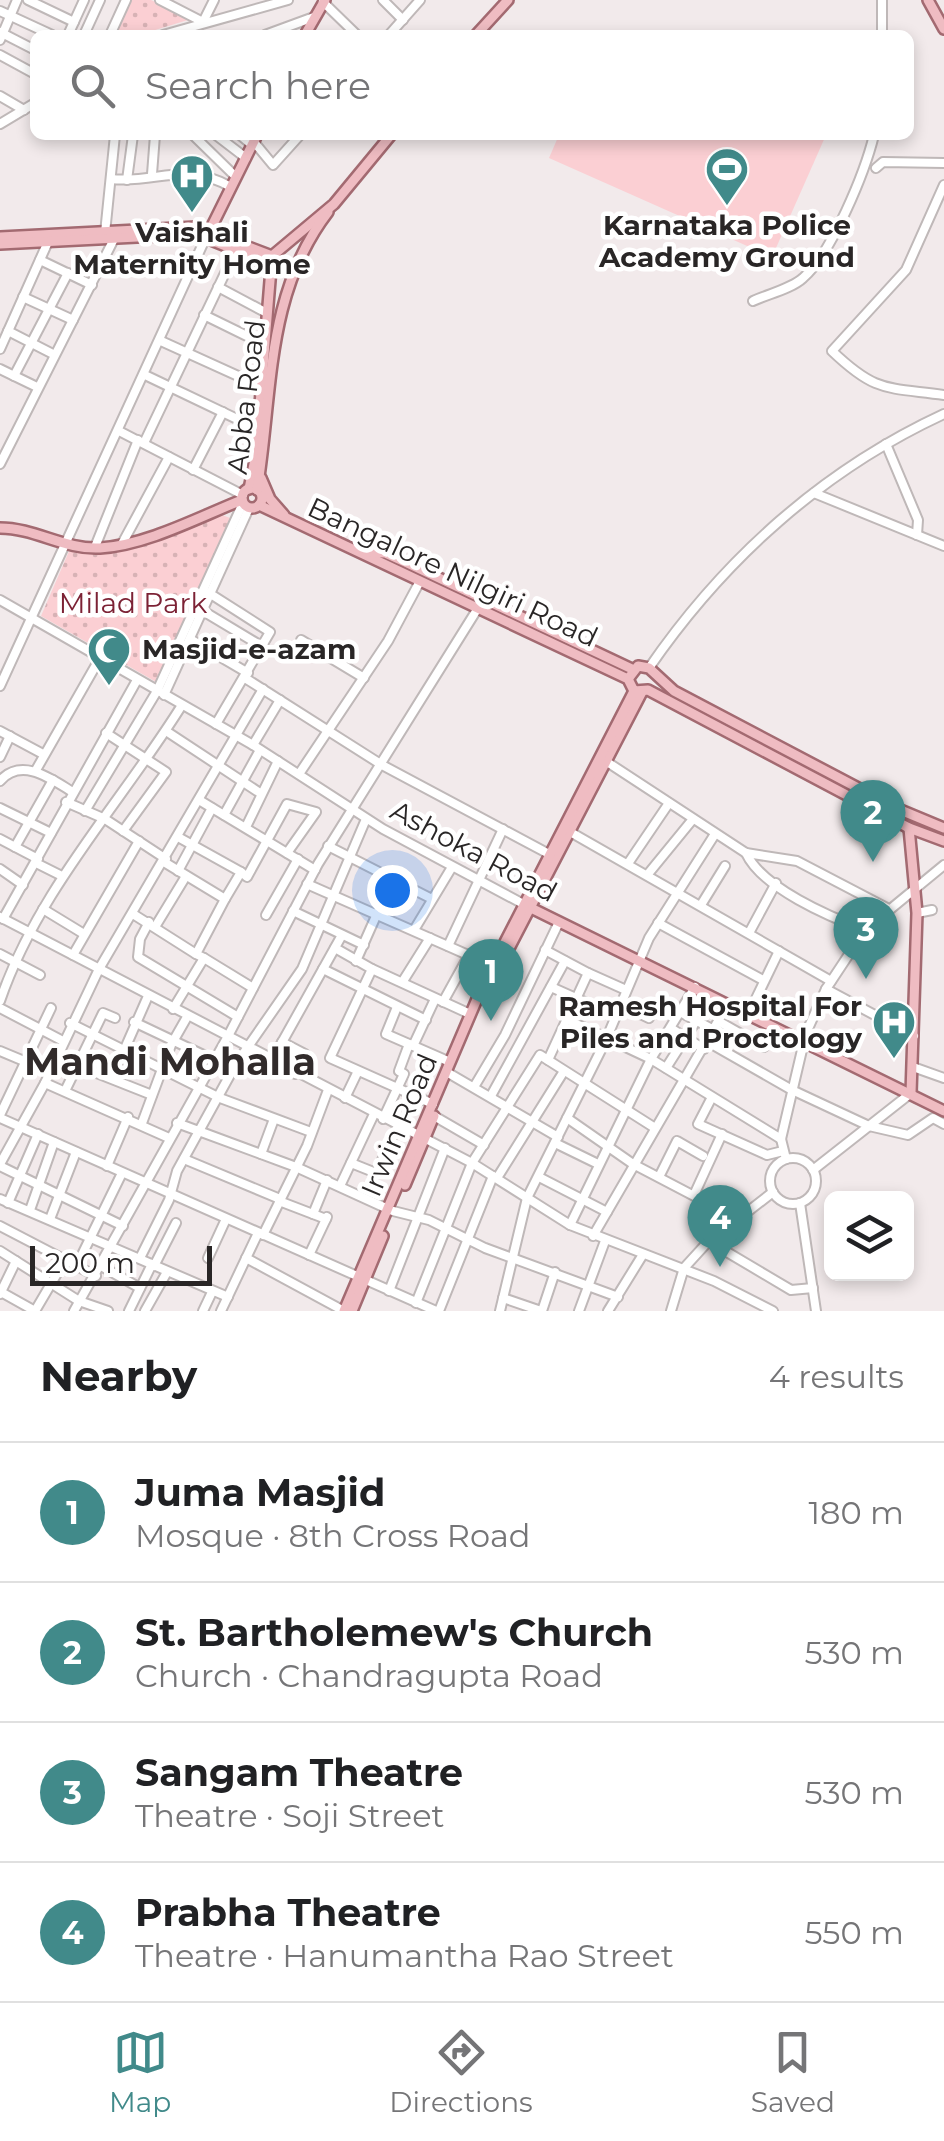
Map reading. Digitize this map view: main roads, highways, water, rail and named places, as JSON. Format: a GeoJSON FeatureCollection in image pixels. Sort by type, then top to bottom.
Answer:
{"type":"FeatureCollection","features":[{"type":"Feature","properties":{"kind":"main road"},"geometry":{"type":"LineString","coordinates":[[481,30],[508,0]]}},
{"type":"Feature","properties":{"kind":"main road"},"geometry":{"type":"LineString","coordinates":[[928,0],[944,29]]}},
{"type":"Feature","properties":{"kind":"main road"},"geometry":{"type":"LineString","coordinates":[[308,30],[324,1]]}},
{"type":"Feature","properties":{"kind":"main road","name":"Abba Road"},"geometry":{"type":"LineString","coordinates":[[249,499],[262,465],[278,315],[302,249],[387,140]]}},
{"type":"Feature","properties":{"kind":"main road"},"geometry":{"type":"LineString","coordinates":[[208,234],[254,141]]}},
{"type":"Feature","properties":{"kind":"main road","name":"Abba Road"},"geometry":{"type":"LineString","coordinates":[[271,260],[334,204]]}},
{"type":"Feature","properties":{"kind":"main road"},"geometry":{"type":"LineString","coordinates":[[0,240],[47,244],[167,226],[208,234],[271,260]]}},
{"type":"Feature","properties":{"kind":"main road"},"geometry":{"type":"LineString","coordinates":[[208,234],[236,250],[271,260]]}},
{"type":"Feature","properties":{"kind":"main road"},"geometry":{"type":"LineString","coordinates":[[0,240],[108,235]]}},
{"type":"Feature","properties":{"kind":"main road"},"geometry":{"type":"LineString","coordinates":[[0,528],[95,547],[123,542],[249,499],[271,260]]}},
{"type":"Feature","properties":{"kind":"main road"},"geometry":{"type":"LineString","coordinates":[[267,291],[278,315]]}},
{"type":"Feature","properties":{"kind":"main road"},"geometry":{"type":"LineString","coordinates":[[262,465],[264,488],[287,518]]}},
{"type":"Feature","properties":{"kind":"main road","name":"Bangalore Nilgiri Road"},"geometry":{"type":"LineString","coordinates":[[249,499],[419,583],[630,674],[652,673],[898,809],[944,828]]}},
{"type":"Feature","properties":{"kind":"main road"},"geometry":{"type":"LineString","coordinates":[[362,552],[385,553],[630,674],[641,691],[909,828],[944,841]]}},
{"type":"Feature","properties":{"kind":"main road","name":"Irwin Road"},"geometry":{"type":"LineString","coordinates":[[344,1311],[391,1210],[470,1014],[493,966],[530,908],[549,854],[641,691]]}},
{"type":"Feature","properties":{"kind":"main road","name":"Irwin Road"},"geometry":{"type":"LineString","coordinates":[[421,1138],[509,948],[572,832],[603,760]]}},
{"type":"Feature","properties":{"kind":"main road"},"geometry":{"type":"LineString","coordinates":[[909,828],[917,913],[911,1093]]}},
{"type":"Feature","properties":{"kind":"main road","name":"Ashoka Road"},"geometry":{"type":"LineString","coordinates":[[530,908],[944,1111]]}},
{"type":"Feature","properties":{"kind":"main road"},"geometry":{"type":"LineString","coordinates":[[352,1311],[362,1278]]}},
{"type":"Feature","properties":{"kind":"place","name":"Karnataka Police Academy Ground"},"geometry":{"type":"Point","coordinates":[727,207]}},
{"type":"Feature","properties":{"kind":"place","name":"Vaishali Maternity Home"},"geometry":{"type":"Point","coordinates":[192,214]}},
{"type":"Feature","properties":{"kind":"place","name":"Masjid-e-azam"},"geometry":{"type":"Point","coordinates":[109,687]}},
{"type":"Feature","properties":{"kind":"place","name":"St. Bartholemew's Church"},"geometry":{"type":"Point","coordinates":[873,862]}},
{"type":"Feature","properties":{"kind":"place","name":"Sangam Theatre"},"geometry":{"type":"Point","coordinates":[866,979]}},
{"type":"Feature","properties":{"kind":"place","name":"Juma Masjid"},"geometry":{"type":"Point","coordinates":[491,1021]}},
{"type":"Feature","properties":{"kind":"place","name":"Ramesh Hospital For Piles and Proctology"},"geometry":{"type":"Point","coordinates":[894,1060]}},
{"type":"Feature","properties":{"kind":"place","name":"Prabha Theatre"},"geometry":{"type":"Point","coordinates":[720,1267]}},
{"type":"Feature","properties":{"kind":"district","name":"Mandi Mohalla"},"geometry":{"type":"Point","coordinates":[170,1061]}},
{"type":"Feature","properties":{"kind":"park label","name":"Milad Park"},"geometry":{"type":"Point","coordinates":[133,603]}}]}
